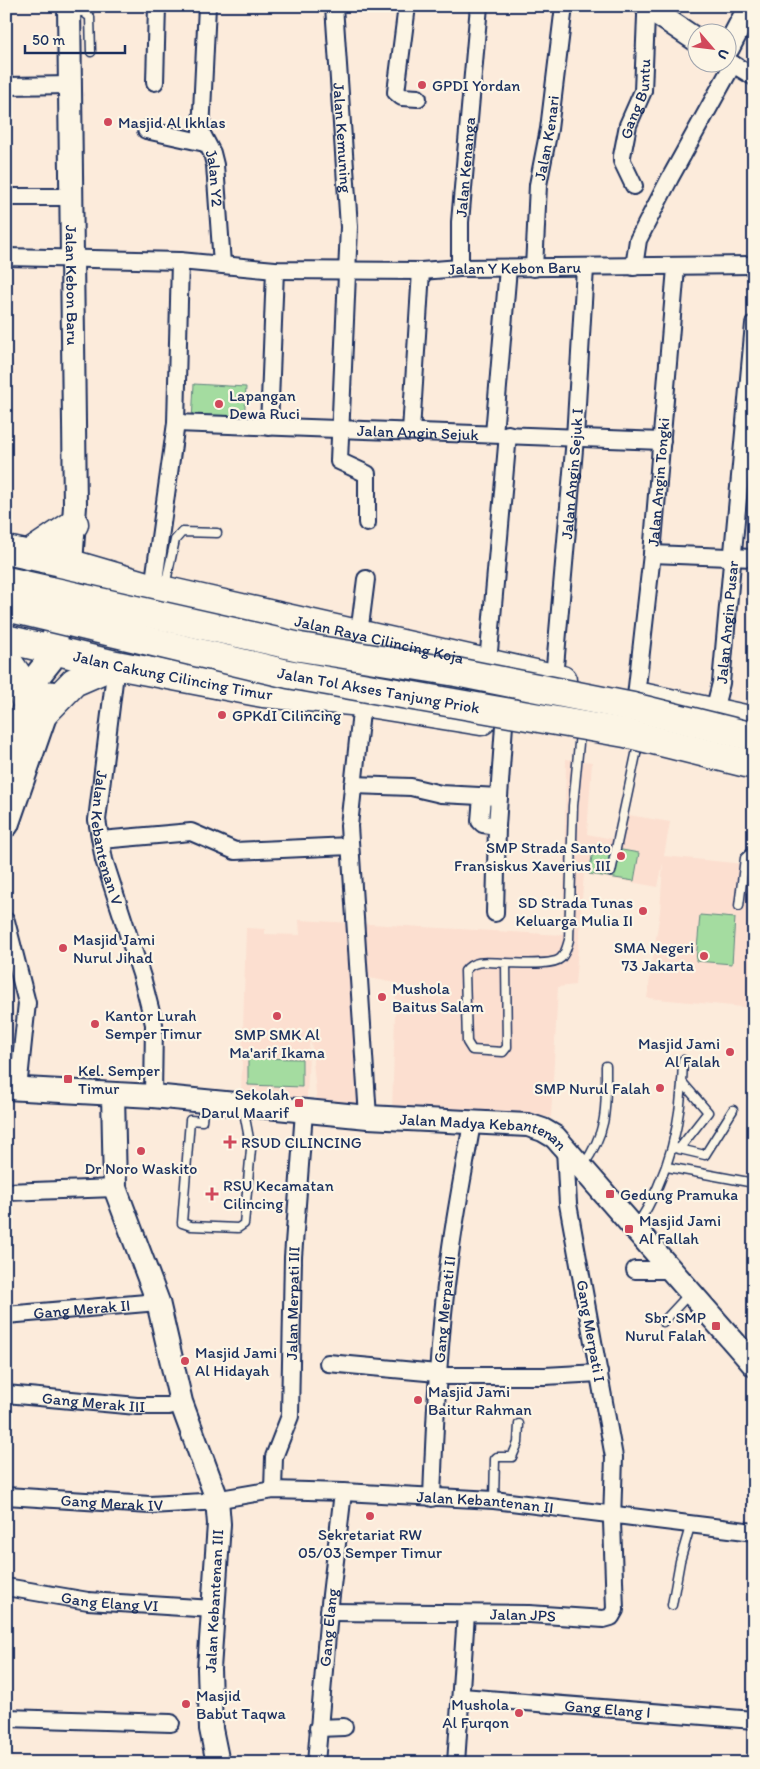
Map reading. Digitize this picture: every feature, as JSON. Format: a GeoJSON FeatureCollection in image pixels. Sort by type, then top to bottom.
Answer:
{"type":"FeatureCollection","features":[{"type":"Feature","properties":{"kind":"highway"},"geometry":{"type":"LineString","coordinates":[[44,563],[74,524]]}},
{"type":"Feature","properties":{"kind":"highway","name":"Jalan Raya Cilincing Koja"},"geometry":{"type":"LineString","coordinates":[[44,563],[754,721]]}},
{"type":"Feature","properties":{"kind":"highway","name":"Jalan Tol Akses Tanjung Priok"},"geometry":{"type":"LineString","coordinates":[[6,581],[300,647],[456,672],[633,707],[754,737]]}},
{"type":"Feature","properties":{"kind":"highway","name":"Jalan Tol Akses Tanjung Priok"},"geometry":{"type":"LineString","coordinates":[[6,607],[288,674],[625,733],[754,765]]}},
{"type":"Feature","properties":{"kind":"highway","name":"Jalan Cakung Cilincing Timur"},"geometry":{"type":"LineString","coordinates":[[6,638],[51,655],[115,665],[262,693],[362,702],[504,725],[580,733],[638,745],[754,777]]}},
{"type":"Feature","properties":{"kind":"highway"},"geometry":{"type":"LineString","coordinates":[[6,659],[35,709],[74,682],[115,665]]}},
{"type":"Feature","properties":{"kind":"main road"},"geometry":{"type":"LineString","coordinates":[[6,824],[35,709],[38,675],[51,655],[44,563]]}},
{"type":"Feature","properties":{"kind":"main road"},"geometry":{"type":"LineString","coordinates":[[6,758],[35,709]]}},
{"type":"Feature","properties":{"kind":"street"},"geometry":{"type":"LineString","coordinates":[[154,82],[157,6]]}},
{"type":"Feature","properties":{"kind":"street","name":"Jalan Y2"},"geometry":{"type":"LineString","coordinates":[[207,6],[201,132],[212,153],[215,165],[222,264]]}},
{"type":"Feature","properties":{"kind":"street","name":"Jalan Kemuning"},"geometry":{"type":"LineString","coordinates":[[334,6],[349,227],[345,270],[339,461],[367,474],[366,523]]}},
{"type":"Feature","properties":{"kind":"street"},"geometry":{"type":"LineString","coordinates":[[407,6],[396,92],[400,96],[418,98]]}},
{"type":"Feature","properties":{"kind":"street","name":"Jalan Kenanga"},"geometry":{"type":"LineString","coordinates":[[460,268],[460,222],[479,6]]}},
{"type":"Feature","properties":{"kind":"street","name":"Jalan Kenari"},"geometry":{"type":"LineString","coordinates":[[534,268],[538,185],[549,129],[564,6]]}},
{"type":"Feature","properties":{"kind":"street"},"geometry":{"type":"LineString","coordinates":[[738,36],[750,6]]}},
{"type":"Feature","properties":{"kind":"street"},"geometry":{"type":"LineString","coordinates":[[648,7],[688,34]]}},
{"type":"Feature","properties":{"kind":"street","name":"Gang Buntu"},"geometry":{"type":"LineString","coordinates":[[634,186],[622,162],[622,156],[628,125],[643,91],[648,7]]}},
{"type":"Feature","properties":{"kind":"street","name":"Jalan Kebon Baru"},"geometry":{"type":"LineString","coordinates":[[44,563],[74,524],[69,9]]}},
{"type":"Feature","properties":{"kind":"street"},"geometry":{"type":"LineString","coordinates":[[738,64],[754,76]]}},
{"type":"Feature","properties":{"kind":"street"},"geometry":{"type":"LineString","coordinates":[[634,266],[638,240],[722,72]]}},
{"type":"Feature","properties":{"kind":"street"},"geometry":{"type":"LineString","coordinates":[[6,86],[71,85]]}},
{"type":"Feature","properties":{"kind":"street"},"geometry":{"type":"LineString","coordinates":[[146,130],[205,142]]}},
{"type":"Feature","properties":{"kind":"street"},"geometry":{"type":"LineString","coordinates":[[6,197],[70,197]]}},
{"type":"Feature","properties":{"kind":"street"},"geometry":{"type":"LineString","coordinates":[[6,256],[72,260],[222,264]]}},
{"type":"Feature","properties":{"kind":"street"},"geometry":{"type":"LineString","coordinates":[[159,589],[176,423],[180,262]]}},
{"type":"Feature","properties":{"kind":"street","name":"Jalan Y Kebon Baru"},"geometry":{"type":"LineString","coordinates":[[222,264],[276,270],[421,272],[460,268],[634,266],[676,268],[754,265]]}},
{"type":"Feature","properties":{"kind":"street"},"geometry":{"type":"LineString","coordinates":[[488,663],[508,268]]}},
{"type":"Feature","properties":{"kind":"street","name":"Jalan Angin Sejuk I"},"geometry":{"type":"LineString","coordinates":[[554,678],[575,438],[585,268]]}},
{"type":"Feature","properties":{"kind":"street","name":"Jalan Angin Tongki"},"geometry":{"type":"LineString","coordinates":[[636,696],[652,554],[676,268]]}},
{"type":"Feature","properties":{"kind":"street"},"geometry":{"type":"LineString","coordinates":[[269,427],[276,270]]}},
{"type":"Feature","properties":{"kind":"street"},"geometry":{"type":"LineString","coordinates":[[411,431],[421,272]]}},
{"type":"Feature","properties":{"kind":"street","name":"Jalan Angin Pusar"},"geometry":{"type":"LineString","coordinates":[[714,711],[721,683],[754,324]]}},
{"type":"Feature","properties":{"kind":"street","name":"Jalan Angin Sejuk"},"geometry":{"type":"LineString","coordinates":[[176,423],[662,441]]}},
{"type":"Feature","properties":{"kind":"street"},"geometry":{"type":"LineString","coordinates":[[652,554],[754,558]]}},
{"type":"Feature","properties":{"kind":"street"},"geometry":{"type":"LineString","coordinates":[[359,634],[366,578]]}},
{"type":"Feature","properties":{"kind":"street","name":"Jalan Kebantenan V"},"geometry":{"type":"LineString","coordinates":[[115,665],[98,820],[104,860],[142,977],[154,1024],[154,1096]]}},
{"type":"Feature","properties":{"kind":"street"},"geometry":{"type":"LineString","coordinates":[[362,702],[352,785],[350,846],[368,1117]]}},
{"type":"Feature","properties":{"kind":"street"},"geometry":{"type":"LineString","coordinates":[[496,913],[499,797],[504,725]]}},
{"type":"Feature","properties":{"kind":"street"},"geometry":{"type":"LineString","coordinates":[[352,785],[411,787],[441,794],[499,797]]}},
{"type":"Feature","properties":{"kind":"street"},"geometry":{"type":"LineString","coordinates":[[482,797],[480,821],[483,824],[498,826]]}},
{"type":"Feature","properties":{"kind":"street"},"geometry":{"type":"LineString","coordinates":[[101,840],[127,836],[191,832],[235,852],[350,846]]}},
{"type":"Feature","properties":{"kind":"street"},"geometry":{"type":"LineString","coordinates":[[6,921],[27,1003],[12,1089]]}},
{"type":"Feature","properties":{"kind":"street","name":"Jalan Madya Kebantenan"},"geometry":{"type":"LineString","coordinates":[[12,1089],[154,1096],[368,1117],[528,1125],[543,1130],[555,1137],[754,1365]]}},
{"type":"Feature","properties":{"kind":"street"},"geometry":{"type":"LineString","coordinates":[[113,1094],[116,1188],[158,1302],[181,1402],[217,1499]]}},
{"type":"Feature","properties":{"kind":"street","name":"Jalan Merpati III"},"geometry":{"type":"LineString","coordinates":[[273,1490],[274,1458],[290,1416],[293,1256],[304,1112]]}},
{"type":"Feature","properties":{"kind":"street","name":"Gang Merpati II"},"geometry":{"type":"LineString","coordinates":[[432,1498],[437,1374],[451,1247],[472,1123]]}},
{"type":"Feature","properties":{"kind":"street","name":"Gang Merpati I"},"geometry":{"type":"LineString","coordinates":[[565,1149],[568,1204],[614,1457],[612,1513]]}},
{"type":"Feature","properties":{"kind":"street"},"geometry":{"type":"LineString","coordinates":[[6,1192],[116,1188]]}},
{"type":"Feature","properties":{"kind":"street"},"geometry":{"type":"LineString","coordinates":[[635,1270],[670,1270]]}},
{"type":"Feature","properties":{"kind":"street","name":"Gang Merak II"},"geometry":{"type":"LineString","coordinates":[[6,1315],[158,1302]]}},
{"type":"Feature","properties":{"kind":"street"},"geometry":{"type":"LineString","coordinates":[[328,1363],[437,1374],[545,1376],[599,1373]]}},
{"type":"Feature","properties":{"kind":"street","name":"Gang Merak III"},"geometry":{"type":"LineString","coordinates":[[6,1394],[137,1406],[169,1406],[181,1402]]}},
{"type":"Feature","properties":{"kind":"street","name":"Jalan Kebantenan II"},"geometry":{"type":"LineString","coordinates":[[217,1499],[273,1490],[494,1500],[612,1513],[754,1532]]}},
{"type":"Feature","properties":{"kind":"street","name":"Gang Elang"},"geometry":{"type":"LineString","coordinates":[[316,1763],[329,1612],[343,1492]]}},
{"type":"Feature","properties":{"kind":"street","name":"Gang Merak IV"},"geometry":{"type":"LineString","coordinates":[[6,1496],[150,1505],[217,1499]]}},
{"type":"Feature","properties":{"kind":"street","name":"Jalan Kebantenan III"},"geometry":{"type":"LineString","coordinates":[[217,1499],[219,1524],[209,1669],[211,1728],[218,1763]]}},
{"type":"Feature","properties":{"kind":"street","name":"Jalan JPS"},"geometry":{"type":"LineString","coordinates":[[329,1612],[529,1614],[604,1619],[612,1617],[615,1610],[612,1513]]}},
{"type":"Feature","properties":{"kind":"street","name":"Gang Elang VI"},"geometry":{"type":"LineString","coordinates":[[6,1587],[88,1601],[213,1609]]}},
{"type":"Feature","properties":{"kind":"street"},"geometry":{"type":"LineString","coordinates":[[456,1763],[462,1697],[466,1614]]}},
{"type":"Feature","properties":{"kind":"street","name":"Gang Elang I"},"geometry":{"type":"LineString","coordinates":[[462,1697],[754,1720]]}},
{"type":"Feature","properties":{"kind":"street"},"geometry":{"type":"LineString","coordinates":[[6,1718],[171,1723]]}},
{"type":"Feature","properties":{"kind":"street"},"geometry":{"type":"LineString","coordinates":[[318,1728],[344,1728]]}},
{"type":"Feature","properties":{"kind":"lane"},"geometry":{"type":"LineString","coordinates":[[69,9],[83,12],[90,17],[91,52]]}},
{"type":"Feature","properties":{"kind":"lane"},"geometry":{"type":"LineString","coordinates":[[159,589],[178,534],[182,532],[217,533]]}},
{"type":"Feature","properties":{"kind":"lane"},"geometry":{"type":"LineString","coordinates":[[506,963],[507,1047],[503,1052],[472,1050],[467,1042],[466,971],[469,965],[474,962],[554,963],[561,958],[570,940],[574,806],[580,733]]}},
{"type":"Feature","properties":{"kind":"lane"},"geometry":{"type":"LineString","coordinates":[[612,872],[638,745]]}},
{"type":"Feature","properties":{"kind":"lane"},"geometry":{"type":"LineString","coordinates":[[740,906],[745,858],[754,850]]}},
{"type":"Feature","properties":{"kind":"lane"},"geometry":{"type":"LineString","coordinates":[[635,1229],[654,1198],[675,1148],[683,1060]]}},
{"type":"Feature","properties":{"kind":"lane"},"geometry":{"type":"LineString","coordinates":[[582,1168],[601,1136],[606,1105],[606,1066]]}},
{"type":"Feature","properties":{"kind":"lane"},"geometry":{"type":"LineString","coordinates":[[675,1148],[708,1112],[682,1082]]}},
{"type":"Feature","properties":{"kind":"lane"},"geometry":{"type":"LineString","coordinates":[[204,1102],[202,1121],[190,1120],[182,1223],[191,1226],[238,1228],[244,1224],[250,1149],[243,1105]]}},
{"type":"Feature","properties":{"kind":"lane"},"geometry":{"type":"LineString","coordinates":[[675,1148],[705,1154],[733,1110]]}},
{"type":"Feature","properties":{"kind":"lane"},"geometry":{"type":"LineString","coordinates":[[667,1167],[754,1183]]}},
{"type":"Feature","properties":{"kind":"lane"},"geometry":{"type":"LineString","coordinates":[[663,1322],[690,1292]]}},
{"type":"Feature","properties":{"kind":"lane"},"geometry":{"type":"LineString","coordinates":[[494,1500],[494,1459],[497,1457],[512,1457],[516,1452],[519,1424]]}},
{"type":"Feature","properties":{"kind":"lane"},"geometry":{"type":"LineString","coordinates":[[672,1605],[680,1561],[691,1523]]}},
{"type":"Feature","properties":{"kind":"shaded area"},"geometry":{"type":"Polygon","coordinates":[[[566,759],[592,762],[587,834],[618,840],[623,814],[670,822],[664,856],[754,865],[749,913],[754,914],[754,1008],[647,998],[660,912],[663,863],[658,887],[584,874],[575,985],[558,987],[551,1117],[392,1112],[396,983],[364,977],[370,1110],[317,1103],[310,1030],[307,1098],[241,1096],[246,928],[265,929],[265,934],[300,935],[299,920],[563,935],[566,759]]]}},
{"type":"Feature","properties":{"kind":"green space","name":"Lapangan Dewa Ruci"},"geometry":{"type":"Polygon","coordinates":[[[194,384],[246,387],[244,424],[192,421],[194,384]]]}},
{"type":"Feature","properties":{"kind":"green space"},"geometry":{"type":"Polygon","coordinates":[[[594,845],[639,853],[634,881],[589,874],[594,845]]]}},
{"type":"Feature","properties":{"kind":"green space"},"geometry":{"type":"Polygon","coordinates":[[[700,915],[735,918],[732,964],[696,961],[700,915]]]}},
{"type":"Feature","properties":{"kind":"green space"},"geometry":{"type":"Polygon","coordinates":[[[248,1058],[302,1059],[302,1087],[248,1085],[248,1058]]]}},
{"type":"Feature","properties":{"kind":"place","name":"GPDI Yordan"},"geometry":{"type":"Point","coordinates":[422,85]}},
{"type":"Feature","properties":{"kind":"place","name":"Masjid Al Ikhlas"},"geometry":{"type":"Point","coordinates":[108,122]}},
{"type":"Feature","properties":{"kind":"place","name":"Lapangan Dewa Ruci"},"geometry":{"type":"Point","coordinates":[219,404]}},
{"type":"Feature","properties":{"kind":"place","name":"GPKdI Cilincing"},"geometry":{"type":"Point","coordinates":[222,715]}},
{"type":"Feature","properties":{"kind":"place","name":"SMP Strada Santo Fransiskus Xaverius III"},"geometry":{"type":"Point","coordinates":[621,856]}},
{"type":"Feature","properties":{"kind":"place","name":"SD Strada Tunas Keluarga Mulia II"},"geometry":{"type":"Point","coordinates":[643,911]}},
{"type":"Feature","properties":{"kind":"place","name":"Masjid Jami Nurul Jihad"},"geometry":{"type":"Point","coordinates":[63,948]}},
{"type":"Feature","properties":{"kind":"place","name":"SMA Negeri 73 Jakarta"},"geometry":{"type":"Point","coordinates":[704,956]}},
{"type":"Feature","properties":{"kind":"place","name":"Mushola Baitus Salam"},"geometry":{"type":"Point","coordinates":[382,997]}},
{"type":"Feature","properties":{"kind":"place","name":"SMP SMK Al Ma'arif Ikama"},"geometry":{"type":"Point","coordinates":[277,1016]}},
{"type":"Feature","properties":{"kind":"place","name":"Kantor Lurah Semper Timur"},"geometry":{"type":"Point","coordinates":[95,1024]}},
{"type":"Feature","properties":{"kind":"place","name":"Masjid Jami Al Falah"},"geometry":{"type":"Point","coordinates":[730,1052]}},
{"type":"Feature","properties":{"kind":"place","name":"Kel. Semper Timur"},"geometry":{"type":"Point","coordinates":[68,1079]}},
{"type":"Feature","properties":{"kind":"place","name":"SMP Nurul Falah"},"geometry":{"type":"Point","coordinates":[660,1088]}},
{"type":"Feature","properties":{"kind":"place","name":"Sekolah Darul Maarif"},"geometry":{"type":"Point","coordinates":[299,1103]}},
{"type":"Feature","properties":{"kind":"place","name":"RSUD CILINCING"},"geometry":{"type":"Point","coordinates":[230,1142]}},
{"type":"Feature","properties":{"kind":"place","name":"Dr Noro Waskito"},"geometry":{"type":"Point","coordinates":[141,1151]}},
{"type":"Feature","properties":{"kind":"place","name":"RSU Kecamatan Cilincing"},"geometry":{"type":"Point","coordinates":[212,1194]}},
{"type":"Feature","properties":{"kind":"place","name":"Gedung Pramuka"},"geometry":{"type":"Point","coordinates":[610,1194]}},
{"type":"Feature","properties":{"kind":"place","name":"Masjid Jami Al Fallah"},"geometry":{"type":"Point","coordinates":[629,1229]}},
{"type":"Feature","properties":{"kind":"place","name":"Sbr. SMP Nurul Falah"},"geometry":{"type":"Point","coordinates":[716,1326]}},
{"type":"Feature","properties":{"kind":"place","name":"Masjid Jami Al Hidayah"},"geometry":{"type":"Point","coordinates":[185,1361]}},
{"type":"Feature","properties":{"kind":"place","name":"Masjid Jami Baitur Rahman"},"geometry":{"type":"Point","coordinates":[418,1400]}},
{"type":"Feature","properties":{"kind":"place","name":"Sekretariat RW 05/03 Semper Timur"},"geometry":{"type":"Point","coordinates":[370,1516]}},
{"type":"Feature","properties":{"kind":"place","name":"Masjid Babut Taqwa"},"geometry":{"type":"Point","coordinates":[186,1704]}},
{"type":"Feature","properties":{"kind":"place","name":"Mushola Al Furqon"},"geometry":{"type":"Point","coordinates":[519,1713]}}]}
